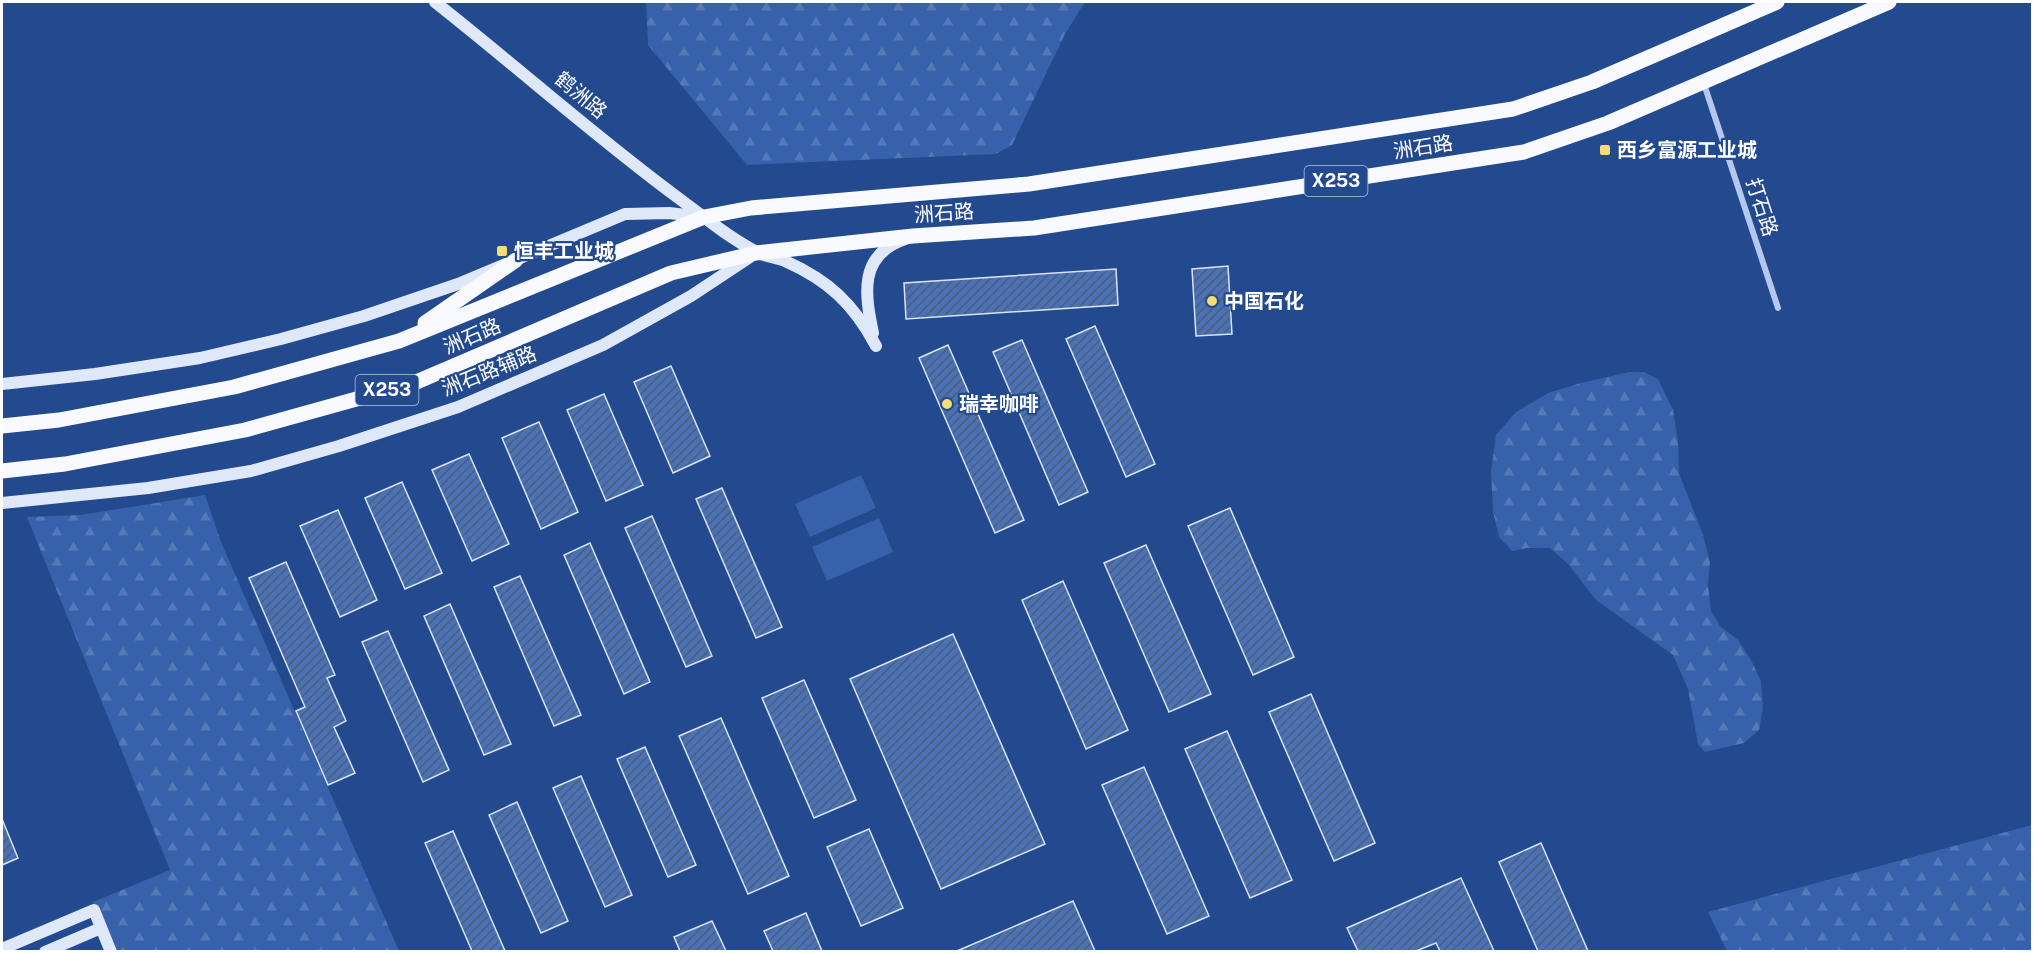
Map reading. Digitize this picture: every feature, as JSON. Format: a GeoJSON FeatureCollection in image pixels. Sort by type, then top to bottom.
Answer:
{"type":"FeatureCollection","features":[{"type":"Feature","properties":{"kind":"main road","name":"鹤洲路"},"geometry":{"type":"LineString","coordinates":[[435,2],[641,170],[756,253]]}},
{"type":"Feature","properties":{"kind":"main road","name":"洲石路"},"geometry":{"type":"LineString","coordinates":[[2,426],[59,420],[234,387],[399,341],[704,217],[752,208],[1029,184],[1513,109],[1592,82],[1777,2]]}},
{"type":"Feature","properties":{"kind":"main road","name":"洲石路"},"geometry":{"type":"LineString","coordinates":[[2,471],[65,464],[244,430],[414,383],[671,273],[756,253],[914,236],[1034,228],[1524,152],[1608,123],[1889,2]]}},
{"type":"Feature","properties":{"kind":"main road"},"geometry":{"type":"LineString","coordinates":[[2,384],[95,374],[200,358],[281,339],[364,316],[458,284],[625,214],[669,213],[704,217]]}},
{"type":"Feature","properties":{"kind":"main road"},"geometry":{"type":"LineString","coordinates":[[756,253],[782,259],[806,270],[827,284],[847,302],[864,323],[876,346],[866,289],[870,270],[880,254],[896,243],[914,236]]}},
{"type":"Feature","properties":{"kind":"main road","name":"洲石路辅路"},"geometry":{"type":"LineString","coordinates":[[2,503],[159,486],[251,471],[339,447],[458,406],[603,345],[692,296],[756,253]]}},
{"type":"Feature","properties":{"kind":"main road"},"geometry":{"type":"LineString","coordinates":[[399,341],[516,260]]}},
{"type":"Feature","properties":{"kind":"main road"},"geometry":{"type":"LineString","coordinates":[[2,949],[94,910],[111,951]]}},
{"type":"Feature","properties":{"kind":"main road"},"geometry":{"type":"LineString","coordinates":[[45,951],[101,928]]}},
{"type":"Feature","properties":{"kind":"street","name":"打石路"},"geometry":{"type":"LineString","coordinates":[[1703,82],[1778,308]]}},
{"type":"Feature","properties":{"kind":"green space"},"geometry":{"type":"Polygon","coordinates":[[[646,2],[1088,2],[1083,5],[1065,34],[1012,145],[996,154],[747,165],[648,45],[646,2]]]}},
{"type":"Feature","properties":{"kind":"green space"},"geometry":{"type":"Polygon","coordinates":[[[1629,372],[1644,372],[1658,379],[1673,410],[1678,442],[1679,473],[1703,535],[1710,562],[1708,584],[1711,611],[1720,626],[1738,640],[1761,681],[1763,708],[1759,730],[1744,743],[1705,752],[1698,744],[1688,689],[1673,655],[1596,600],[1568,564],[1550,548],[1527,548],[1512,551],[1499,537],[1493,512],[1491,472],[1496,435],[1516,412],[1548,393],[1629,372]]]}},
{"type":"Feature","properties":{"kind":"green space"},"geometry":{"type":"Polygon","coordinates":[[[861,475],[876,508],[810,537],[795,504],[861,475]]]}},
{"type":"Feature","properties":{"kind":"green space"},"geometry":{"type":"Polygon","coordinates":[[[205,495],[221,542],[399,951],[112,951],[93,902],[170,870],[27,517],[81,515],[205,495]]]}},
{"type":"Feature","properties":{"kind":"green space"},"geometry":{"type":"Polygon","coordinates":[[[879,518],[893,552],[827,581],[812,547],[879,518]]]}},
{"type":"Feature","properties":{"kind":"green space"},"geometry":{"type":"Polygon","coordinates":[[[2032,825],[2032,951],[1727,951],[1708,912],[2032,825]]]}},
{"type":"Feature","properties":{"kind":"building","name":"中国石化"},"geometry":{"type":"Polygon","coordinates":[[[1228,266],[1232,334],[1196,336],[1192,269],[1228,266]]]}},
{"type":"Feature","properties":{"kind":"building"},"geometry":{"type":"Polygon","coordinates":[[[1116,269],[1118,305],[906,319],[904,283],[1116,269]]]}},
{"type":"Feature","properties":{"kind":"building"},"geometry":{"type":"Polygon","coordinates":[[[1095,326],[1155,464],[1126,477],[1066,339],[1095,326]]]}},
{"type":"Feature","properties":{"kind":"building"},"geometry":{"type":"Polygon","coordinates":[[[1022,340],[1088,492],[1059,505],[993,352],[1022,340]]]}},
{"type":"Feature","properties":{"kind":"building"},"geometry":{"type":"Polygon","coordinates":[[[948,345],[1024,520],[995,533],[919,358],[948,345]]]}},
{"type":"Feature","properties":{"kind":"building"},"geometry":{"type":"Polygon","coordinates":[[[671,366],[710,456],[673,473],[634,382],[671,366]]]}},
{"type":"Feature","properties":{"kind":"building"},"geometry":{"type":"Polygon","coordinates":[[[604,394],[643,485],[606,501],[567,410],[604,394]]]}},
{"type":"Feature","properties":{"kind":"building"},"geometry":{"type":"Polygon","coordinates":[[[539,422],[578,512],[541,529],[502,438],[539,422]]]}},
{"type":"Feature","properties":{"kind":"building"},"geometry":{"type":"Polygon","coordinates":[[[469,454],[509,544],[472,561],[432,470],[469,454]]]}},
{"type":"Feature","properties":{"kind":"building"},"geometry":{"type":"Polygon","coordinates":[[[402,482],[442,573],[405,589],[365,498],[402,482]]]}},
{"type":"Feature","properties":{"kind":"building"},"geometry":{"type":"Polygon","coordinates":[[[722,488],[782,627],[756,638],[696,499],[722,488]]]}},
{"type":"Feature","properties":{"kind":"building"},"geometry":{"type":"Polygon","coordinates":[[[1230,508],[1294,657],[1253,675],[1188,526],[1230,508]]]}},
{"type":"Feature","properties":{"kind":"building"},"geometry":{"type":"Polygon","coordinates":[[[338,510],[377,600],[340,617],[300,526],[338,510]]]}},
{"type":"Feature","properties":{"kind":"building"},"geometry":{"type":"Polygon","coordinates":[[[652,516],[712,656],[686,667],[625,528],[652,516]]]}},
{"type":"Feature","properties":{"kind":"building"},"geometry":{"type":"Polygon","coordinates":[[[590,543],[650,682],[624,694],[564,555],[590,543]]]}},
{"type":"Feature","properties":{"kind":"building"},"geometry":{"type":"Polygon","coordinates":[[[1146,545],[1211,694],[1169,712],[1104,563],[1146,545]]]}},
{"type":"Feature","properties":{"kind":"building"},"geometry":{"type":"Polygon","coordinates":[[[286,562],[335,675],[327,678],[346,721],[334,727],[355,773],[328,785],[296,711],[305,707],[249,578],[286,562]]]}},
{"type":"Feature","properties":{"kind":"building"},"geometry":{"type":"Polygon","coordinates":[[[520,576],[581,715],[554,726],[494,587],[520,576]]]}},
{"type":"Feature","properties":{"kind":"building"},"geometry":{"type":"Polygon","coordinates":[[[1063,581],[1128,730],[1086,749],[1022,600],[1063,581]]]}},
{"type":"Feature","properties":{"kind":"building"},"geometry":{"type":"Polygon","coordinates":[[[450,604],[511,744],[484,755],[424,616],[450,604]]]}},
{"type":"Feature","properties":{"kind":"building"},"geometry":{"type":"Polygon","coordinates":[[[388,631],[449,770],[423,782],[362,642],[388,631]]]}},
{"type":"Feature","properties":{"kind":"building"},"geometry":{"type":"Polygon","coordinates":[[[953,634],[1045,844],[941,889],[850,679],[953,634]]]}},
{"type":"Feature","properties":{"kind":"building"},"geometry":{"type":"Polygon","coordinates":[[[804,680],[856,800],[814,818],[762,698],[804,680]]]}},
{"type":"Feature","properties":{"kind":"building"},"geometry":{"type":"Polygon","coordinates":[[[1311,694],[1375,843],[1334,861],[1269,712],[1311,694]]]}},
{"type":"Feature","properties":{"kind":"building"},"geometry":{"type":"Polygon","coordinates":[[[721,718],[789,876],[748,894],[679,736],[721,718]]]}},
{"type":"Feature","properties":{"kind":"building"},"geometry":{"type":"Polygon","coordinates":[[[1227,731],[1292,880],[1250,898],[1185,749],[1227,731]]]}},
{"type":"Feature","properties":{"kind":"building"},"geometry":{"type":"Polygon","coordinates":[[[645,747],[696,865],[668,877],[617,759],[645,747]]]}},
{"type":"Feature","properties":{"kind":"building"},"geometry":{"type":"Polygon","coordinates":[[[1144,767],[1209,916],[1167,934],[1102,785],[1144,767]]]}},
{"type":"Feature","properties":{"kind":"building"},"geometry":{"type":"Polygon","coordinates":[[[581,776],[632,895],[605,907],[553,788],[581,776]]]}},
{"type":"Feature","properties":{"kind":"building"},"geometry":{"type":"Polygon","coordinates":[[[517,802],[568,921],[541,933],[489,815],[517,802]]]}},
{"type":"Feature","properties":{"kind":"building"},"geometry":{"type":"Polygon","coordinates":[[[2,819],[18,858],[2,865],[2,819]]]}},
{"type":"Feature","properties":{"kind":"building"},"geometry":{"type":"Polygon","coordinates":[[[869,829],[903,908],[861,926],[827,847],[869,829]]]}},
{"type":"Feature","properties":{"kind":"building"},"geometry":{"type":"Polygon","coordinates":[[[453,831],[505,951],[472,951],[425,843],[453,831]]]}},
{"type":"Feature","properties":{"kind":"building"},"geometry":{"type":"Polygon","coordinates":[[[1541,843],[1588,951],[1538,951],[1499,862],[1541,843]]]}},
{"type":"Feature","properties":{"kind":"building"},"geometry":{"type":"Polygon","coordinates":[[[1461,878],[1494,951],[1440,951],[1436,943],[1416,951],[1358,951],[1347,928],[1461,878]]]}},
{"type":"Feature","properties":{"kind":"building"},"geometry":{"type":"Polygon","coordinates":[[[1073,901],[1095,951],[957,951],[1073,901]]]}},
{"type":"Feature","properties":{"kind":"building"},"geometry":{"type":"Polygon","coordinates":[[[806,913],[822,951],[773,951],[764,931],[806,913]]]}},
{"type":"Feature","properties":{"kind":"building"},"geometry":{"type":"Polygon","coordinates":[[[712,921],[726,951],[680,951],[674,937],[712,921]]]}},
{"type":"Feature","properties":{"kind":"place","name":"西乡富源工业城"},"geometry":{"type":"Point","coordinates":[1605,150]}},
{"type":"Feature","properties":{"kind":"place","name":"恒丰工业城"},"geometry":{"type":"Point","coordinates":[502,251]}},
{"type":"Feature","properties":{"kind":"place","name":"中国石化"},"geometry":{"type":"Point","coordinates":[1212,301]}},
{"type":"Feature","properties":{"kind":"place","name":"瑞幸咖啡"},"geometry":{"type":"Point","coordinates":[947,404]}}]}
